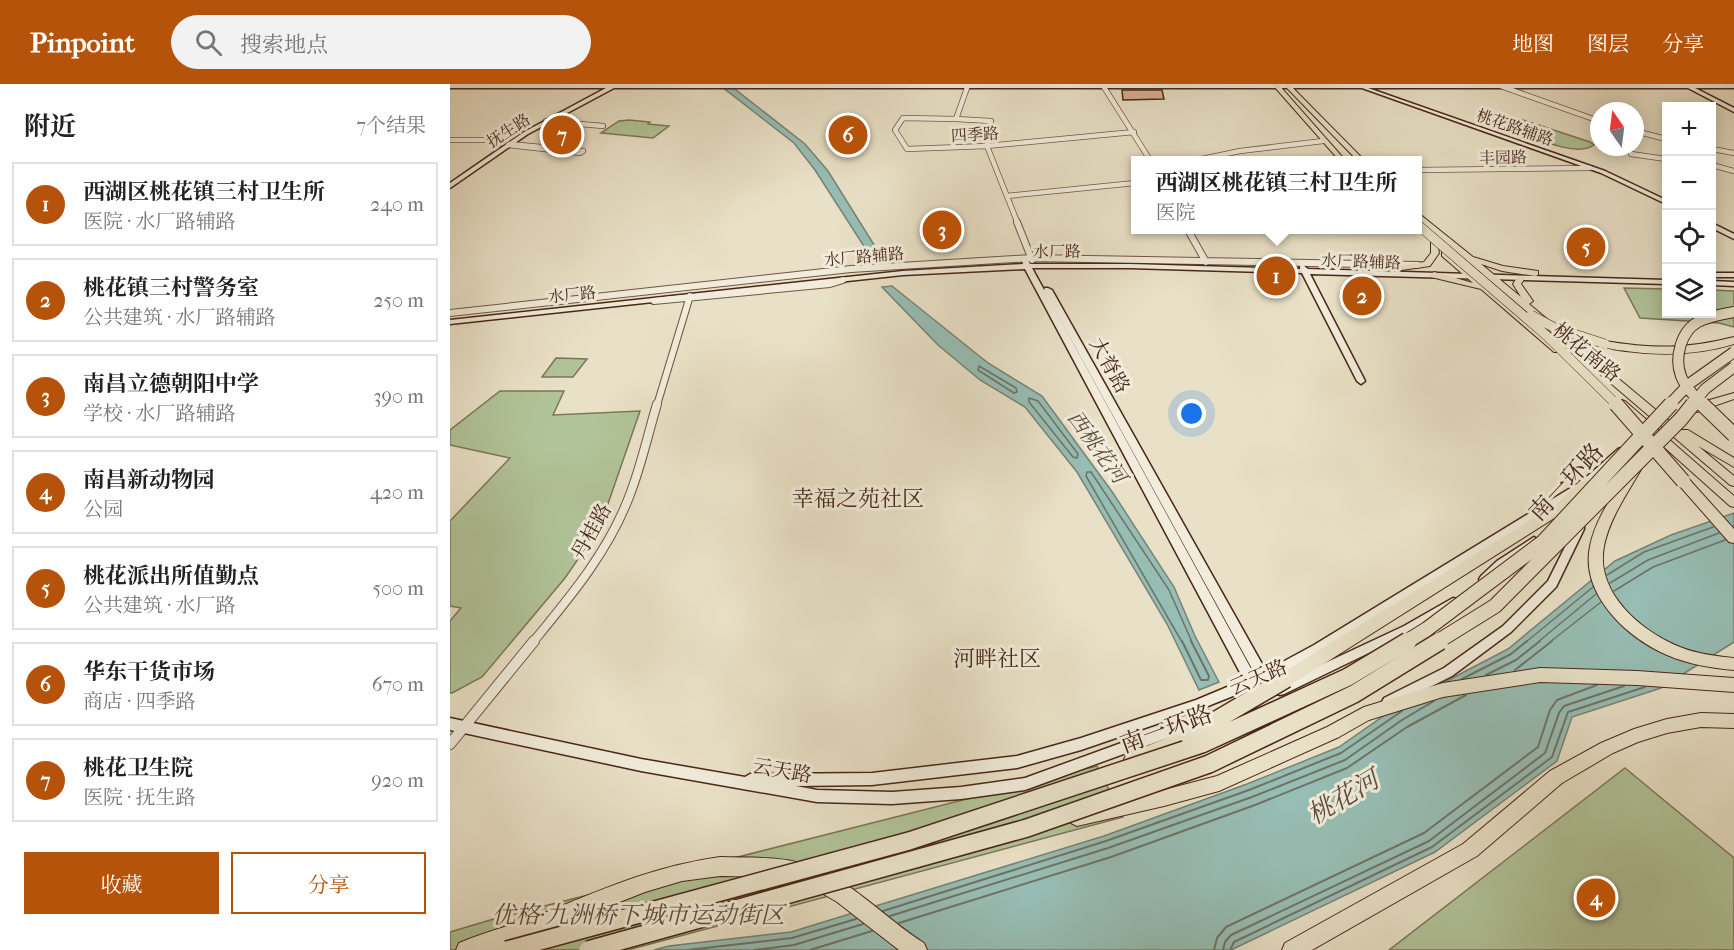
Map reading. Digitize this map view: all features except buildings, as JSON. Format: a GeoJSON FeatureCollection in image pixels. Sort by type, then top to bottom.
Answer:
{"type":"FeatureCollection","features":[{"type":"Feature","properties":{"kind":"highway"},"geometry":{"type":"LineString","coordinates":[[1734,312],[1706,317],[1689,327],[1680,344],[1681,375],[1714,419],[1734,435]]}},
{"type":"Feature","properties":{"kind":"highway"},"geometry":{"type":"LineString","coordinates":[[1605,344],[1640,350],[1690,351],[1718,346],[1734,340]]}},
{"type":"Feature","properties":{"kind":"highway","name":"南一环路"},"geometry":{"type":"LineString","coordinates":[[507,950],[909,841],[1023,805],[1202,744],[1348,677],[1427,629],[1544,542],[1689,384],[1734,352]]}},
{"type":"Feature","properties":{"kind":"highway","name":"南一环路"},"geometry":{"type":"LineString","coordinates":[[588,950],[1027,828],[1209,764],[1354,694],[1495,606],[1642,457],[1677,425],[1705,389],[1734,367]]}},
{"type":"Feature","properties":{"kind":"highway"},"geometry":{"type":"LineString","coordinates":[[1616,404],[1734,538]]}},
{"type":"Feature","properties":{"kind":"highway"},"geometry":{"type":"LineString","coordinates":[[1642,457],[1606,519],[1596,548],[1597,577],[1612,606],[1632,626],[1667,648],[1707,662],[1734,664]]}},
{"type":"Feature","properties":{"kind":"highway"},"geometry":{"type":"LineString","coordinates":[[1023,805],[1189,736],[1562,507],[1587,483]]}},
{"type":"Feature","properties":{"kind":"highway"},"geometry":{"type":"LineString","coordinates":[[1027,828],[1164,798],[1220,783],[1334,732],[1364,714],[1443,690],[1540,675],[1637,678],[1734,685]]}},
{"type":"Feature","properties":{"kind":"highway"},"geometry":{"type":"LineString","coordinates":[[1292,950],[1470,850],[1556,777],[1607,748],[1634,736],[1667,726],[1701,720],[1734,721]]}},
{"type":"Feature","properties":{"kind":"highway"},"geometry":{"type":"LineString","coordinates":[[466,950],[581,908],[621,889],[664,875],[739,865],[778,868],[816,878],[880,926],[917,950]]}},
{"type":"Feature","properties":{"kind":"main road"},"geometry":{"type":"LineString","coordinates":[[450,86],[615,84],[1734,86]]}},
{"type":"Feature","properties":{"kind":"main road","name":"抚生路"},"geometry":{"type":"LineString","coordinates":[[450,186],[508,143],[615,84]]}},
{"type":"Feature","properties":{"kind":"main road"},"geometry":{"type":"LineString","coordinates":[[1275,84],[1310,123],[1347,156]]}},
{"type":"Feature","properties":{"kind":"main road"},"geometry":{"type":"LineString","coordinates":[[1286,84],[1357,156]]}},
{"type":"Feature","properties":{"kind":"main road","name":"桃花路辅路"},"geometry":{"type":"LineString","coordinates":[[1353,84],[1590,168],[1662,200]]}},
{"type":"Feature","properties":{"kind":"main road","name":"抚生路"},"geometry":{"type":"LineString","coordinates":[[450,180],[605,85]]}},
{"type":"Feature","properties":{"kind":"main road"},"geometry":{"type":"LineString","coordinates":[[1300,99],[1299,88],[1311,85]]}},
{"type":"Feature","properties":{"kind":"main road"},"geometry":{"type":"LineString","coordinates":[[1686,85],[1734,110]]}},
{"type":"Feature","properties":{"kind":"main road"},"geometry":{"type":"LineString","coordinates":[[1322,122],[1339,156]]}},
{"type":"Feature","properties":{"kind":"main road","name":"桃花南路"},"geometry":{"type":"LineString","coordinates":[[1422,218],[1661,421],[1677,425],[1734,482]]}},
{"type":"Feature","properties":{"kind":"main road"},"geometry":{"type":"LineString","coordinates":[[1422,226],[1502,296],[1535,318],[1553,327],[1605,344]]}},
{"type":"Feature","properties":{"kind":"main road"},"geometry":{"type":"LineString","coordinates":[[1422,226],[1547,336],[1616,404]]}},
{"type":"Feature","properties":{"kind":"main road"},"geometry":{"type":"LineString","coordinates":[[1716,227],[1734,237]]}},
{"type":"Feature","properties":{"kind":"main road","name":"桃花南路"},"geometry":{"type":"LineString","coordinates":[[1422,234],[1651,429],[1734,503]]}},
{"type":"Feature","properties":{"kind":"main road"},"geometry":{"type":"LineString","coordinates":[[1397,269],[1425,265],[1432,260],[1435,253],[1434,244]]}},
{"type":"Feature","properties":{"kind":"main road"},"geometry":{"type":"LineString","coordinates":[[1467,256],[1502,268],[1535,273]]}},
{"type":"Feature","properties":{"kind":"main road","name":"水厂路"},"geometry":{"type":"LineString","coordinates":[[579,308],[939,270],[1030,263]]}},
{"type":"Feature","properties":{"kind":"main road","name":"水厂路"},"geometry":{"type":"LineString","coordinates":[[450,315],[938,266],[1030,263],[1206,264],[1434,275],[1467,273]]}},
{"type":"Feature","properties":{"kind":"main road","name":"大脊路"},"geometry":{"type":"LineString","coordinates":[[1030,263],[1264,678]]}},
{"type":"Feature","properties":{"kind":"main road","name":"大脊路"},"geometry":{"type":"LineString","coordinates":[[1030,263],[1246,685]]}},
{"type":"Feature","properties":{"kind":"main road","name":"水厂路"},"geometry":{"type":"LineString","coordinates":[[1304,270],[1397,269],[1488,274],[1662,277]]}},
{"type":"Feature","properties":{"kind":"main road"},"geometry":{"type":"LineString","coordinates":[[1304,270],[1361,381]]}},
{"type":"Feature","properties":{"kind":"main road","name":"水厂路"},"geometry":{"type":"LineString","coordinates":[[1488,274],[1521,278],[1662,282]]}},
{"type":"Feature","properties":{"kind":"main road"},"geometry":{"type":"LineString","coordinates":[[1434,275],[1473,284],[1488,291]]}},
{"type":"Feature","properties":{"kind":"main road"},"geometry":{"type":"LineString","coordinates":[[1716,276],[1734,277]]}},
{"type":"Feature","properties":{"kind":"main road"},"geometry":{"type":"LineString","coordinates":[[1521,278],[1517,284],[1541,319]]}},
{"type":"Feature","properties":{"kind":"main road"},"geometry":{"type":"LineString","coordinates":[[1716,283],[1734,284]]}},
{"type":"Feature","properties":{"kind":"main road","name":"水厂路"},"geometry":{"type":"LineString","coordinates":[[450,322],[556,311]]}},
{"type":"Feature","properties":{"kind":"main road"},"geometry":{"type":"LineString","coordinates":[[1677,425],[1710,402],[1734,396]]}},
{"type":"Feature","properties":{"kind":"main road"},"geometry":{"type":"LineString","coordinates":[[1648,409],[1734,463]]}},
{"type":"Feature","properties":{"kind":"main road","name":"云天路"},"geometry":{"type":"LineString","coordinates":[[723,780],[872,779],[1017,762],[1081,744],[1199,704],[1264,678],[1318,648],[1587,483],[1606,463],[1661,421]]}},
{"type":"Feature","properties":{"kind":"main road","name":"云天路"},"geometry":{"type":"LineString","coordinates":[[457,725],[723,780],[817,796],[892,798],[961,794],[1026,784],[1202,719],[1252,703],[1432,616],[1477,586],[1501,564],[1579,510],[1677,425]]}},
{"type":"Feature","properties":{"kind":"main road"},"geometry":{"type":"LineString","coordinates":[[1364,714],[1448,672],[1507,629],[1552,584],[1579,529],[1579,510]]}},
{"type":"Feature","properties":{"kind":"street"},"geometry":{"type":"LineString","coordinates":[[1102,84],[1148,156]]}},
{"type":"Feature","properties":{"kind":"street"},"geometry":{"type":"LineString","coordinates":[[956,119],[968,85]]}},
{"type":"Feature","properties":{"kind":"street"},"geometry":{"type":"LineString","coordinates":[[1497,85],[1590,117]]}},
{"type":"Feature","properties":{"kind":"street","name":"四季路"},"geometry":{"type":"LineString","coordinates":[[956,119],[903,118],[895,130],[907,149],[987,146],[1134,132]]}},
{"type":"Feature","properties":{"kind":"street","name":"大脊路"},"geometry":{"type":"LineString","coordinates":[[956,119],[991,121],[987,146],[1030,263]]}},
{"type":"Feature","properties":{"kind":"street"},"geometry":{"type":"LineString","coordinates":[[546,121],[603,126]]}},
{"type":"Feature","properties":{"kind":"street"},"geometry":{"type":"LineString","coordinates":[[1644,133],[1662,137]]}},
{"type":"Feature","properties":{"kind":"street"},"geometry":{"type":"LineString","coordinates":[[450,140],[508,143],[583,151],[580,153],[508,143]]}},
{"type":"Feature","properties":{"kind":"street"},"geometry":{"type":"LineString","coordinates":[[1216,156],[1240,151],[1330,141]]}},
{"type":"Feature","properties":{"kind":"street"},"geometry":{"type":"LineString","coordinates":[[1716,150],[1734,153]]}},
{"type":"Feature","properties":{"kind":"street"},"geometry":{"type":"LineString","coordinates":[[1644,156],[1662,158]]}},
{"type":"Feature","properties":{"kind":"street"},"geometry":{"type":"LineString","coordinates":[[1716,166],[1734,171]]}},
{"type":"Feature","properties":{"kind":"street","name":"丰园路"},"geometry":{"type":"LineString","coordinates":[[1422,170],[1590,168]]}},
{"type":"Feature","properties":{"kind":"street"},"geometry":{"type":"LineString","coordinates":[[1007,196],[1131,183]]}},
{"type":"Feature","properties":{"kind":"street"},"geometry":{"type":"LineString","coordinates":[[1190,234],[1206,264]]}},
{"type":"Feature","properties":{"kind":"street","name":"水厂路辅路"},"geometry":{"type":"LineString","coordinates":[[1030,263],[1304,270]]}},
{"type":"Feature","properties":{"kind":"street","name":"水厂路辅路"},"geometry":{"type":"LineString","coordinates":[[1206,264],[1425,265]]}},
{"type":"Feature","properties":{"kind":"street","name":"丹桂路"},"geometry":{"type":"LineString","coordinates":[[450,744],[457,725],[584,579],[605,545],[628,497],[689,298]]}},
{"type":"Feature","properties":{"kind":"street"},"geometry":{"type":"LineString","coordinates":[[556,311],[579,308]]}},
{"type":"Feature","properties":{"kind":"green space"},"geometry":{"type":"Polygon","coordinates":[[[1520,119],[1590,142],[1590,146],[1566,148],[1543,141],[1514,130],[1512,124],[1521,122],[1517,120],[1520,119]]]}},
{"type":"Feature","properties":{"kind":"green space"},"geometry":{"type":"Polygon","coordinates":[[[629,120],[669,126],[653,138],[601,133],[619,121],[629,120]]]}},
{"type":"Feature","properties":{"kind":"green space"},"geometry":{"type":"Polygon","coordinates":[[[1624,288],[1662,289],[1662,318],[1716,318],[1716,290],[1734,291],[1734,327],[1719,323],[1640,318],[1624,288]]]}},
{"type":"Feature","properties":{"kind":"green space"},"geometry":{"type":"Polygon","coordinates":[[[556,358],[587,359],[573,377],[542,377],[556,358]]]}},
{"type":"Feature","properties":{"kind":"green space"},"geometry":{"type":"Polygon","coordinates":[[[500,391],[564,391],[553,415],[640,411],[600,527],[565,578],[482,677],[450,693],[450,621],[461,608],[450,606],[450,521],[510,458],[450,445],[450,430],[500,391]]]}},
{"type":"Feature","properties":{"kind":"green space","name":"优格·九洲桥下城市运动街区"},"geometry":{"type":"Polygon","coordinates":[[[1097,766],[1123,817],[628,950],[450,950],[450,932],[497,918],[1097,766]]]}},
{"type":"Feature","properties":{"kind":"green space"},"geometry":{"type":"Polygon","coordinates":[[[1625,768],[1734,858],[1734,950],[1389,950],[1625,768]]]}},
{"type":"Feature","properties":{"kind":"water"},"geometry":{"type":"Polygon","coordinates":[[[731,86],[805,144],[828,171],[886,264],[876,265],[815,170],[794,143],[722,87],[731,86]]]}},
{"type":"Feature","properties":{"kind":"water"},"geometry":{"type":"Polygon","coordinates":[[[892,286],[988,363],[1042,396],[1113,493],[1174,587],[1195,636],[1219,682],[1199,690],[1167,624],[1077,472],[1025,407],[980,380],[938,345],[882,287],[892,286]]]}},
{"type":"Feature","properties":{"kind":"water","name":"桃花河"},"geometry":{"type":"Polygon","coordinates":[[[1734,513],[1734,642],[1661,688],[1572,717],[1557,761],[1435,852],[1231,950],[654,950],[669,946],[791,932],[1104,836],[1247,784],[1339,747],[1395,708],[1508,649],[1615,561],[1671,535],[1734,513]]]}},
{"type":"Feature","properties":{"kind":"place","name":"桃花卫生院"},"geometry":{"type":"Point","coordinates":[562,135]}},
{"type":"Feature","properties":{"kind":"place","name":"华东干货市场"},"geometry":{"type":"Point","coordinates":[848,135]}},
{"type":"Feature","properties":{"kind":"place","name":"南昌立德朝阳中学"},"geometry":{"type":"Point","coordinates":[942,230]}},
{"type":"Feature","properties":{"kind":"place","name":"桃花派出所值勤点"},"geometry":{"type":"Point","coordinates":[1586,247]}},
{"type":"Feature","properties":{"kind":"place","name":"西湖区桃花镇三村卫生所"},"geometry":{"type":"Point","coordinates":[1276,276]}},
{"type":"Feature","properties":{"kind":"place","name":"桃花镇三村警务室"},"geometry":{"type":"Point","coordinates":[1362,296]}},
{"type":"Feature","properties":{"kind":"place","name":"南昌新动物园"},"geometry":{"type":"Point","coordinates":[1596,898]}},
{"type":"Feature","properties":{"kind":"district","name":"幸福之苑社区"},"geometry":{"type":"Point","coordinates":[858,498]}},
{"type":"Feature","properties":{"kind":"district","name":"河畔社区"},"geometry":{"type":"Point","coordinates":[997,658]}},
{"type":"Feature","properties":{"kind":"water label","name":"西桃花河"},"geometry":{"type":"Point","coordinates":[1097,447]}}]}
